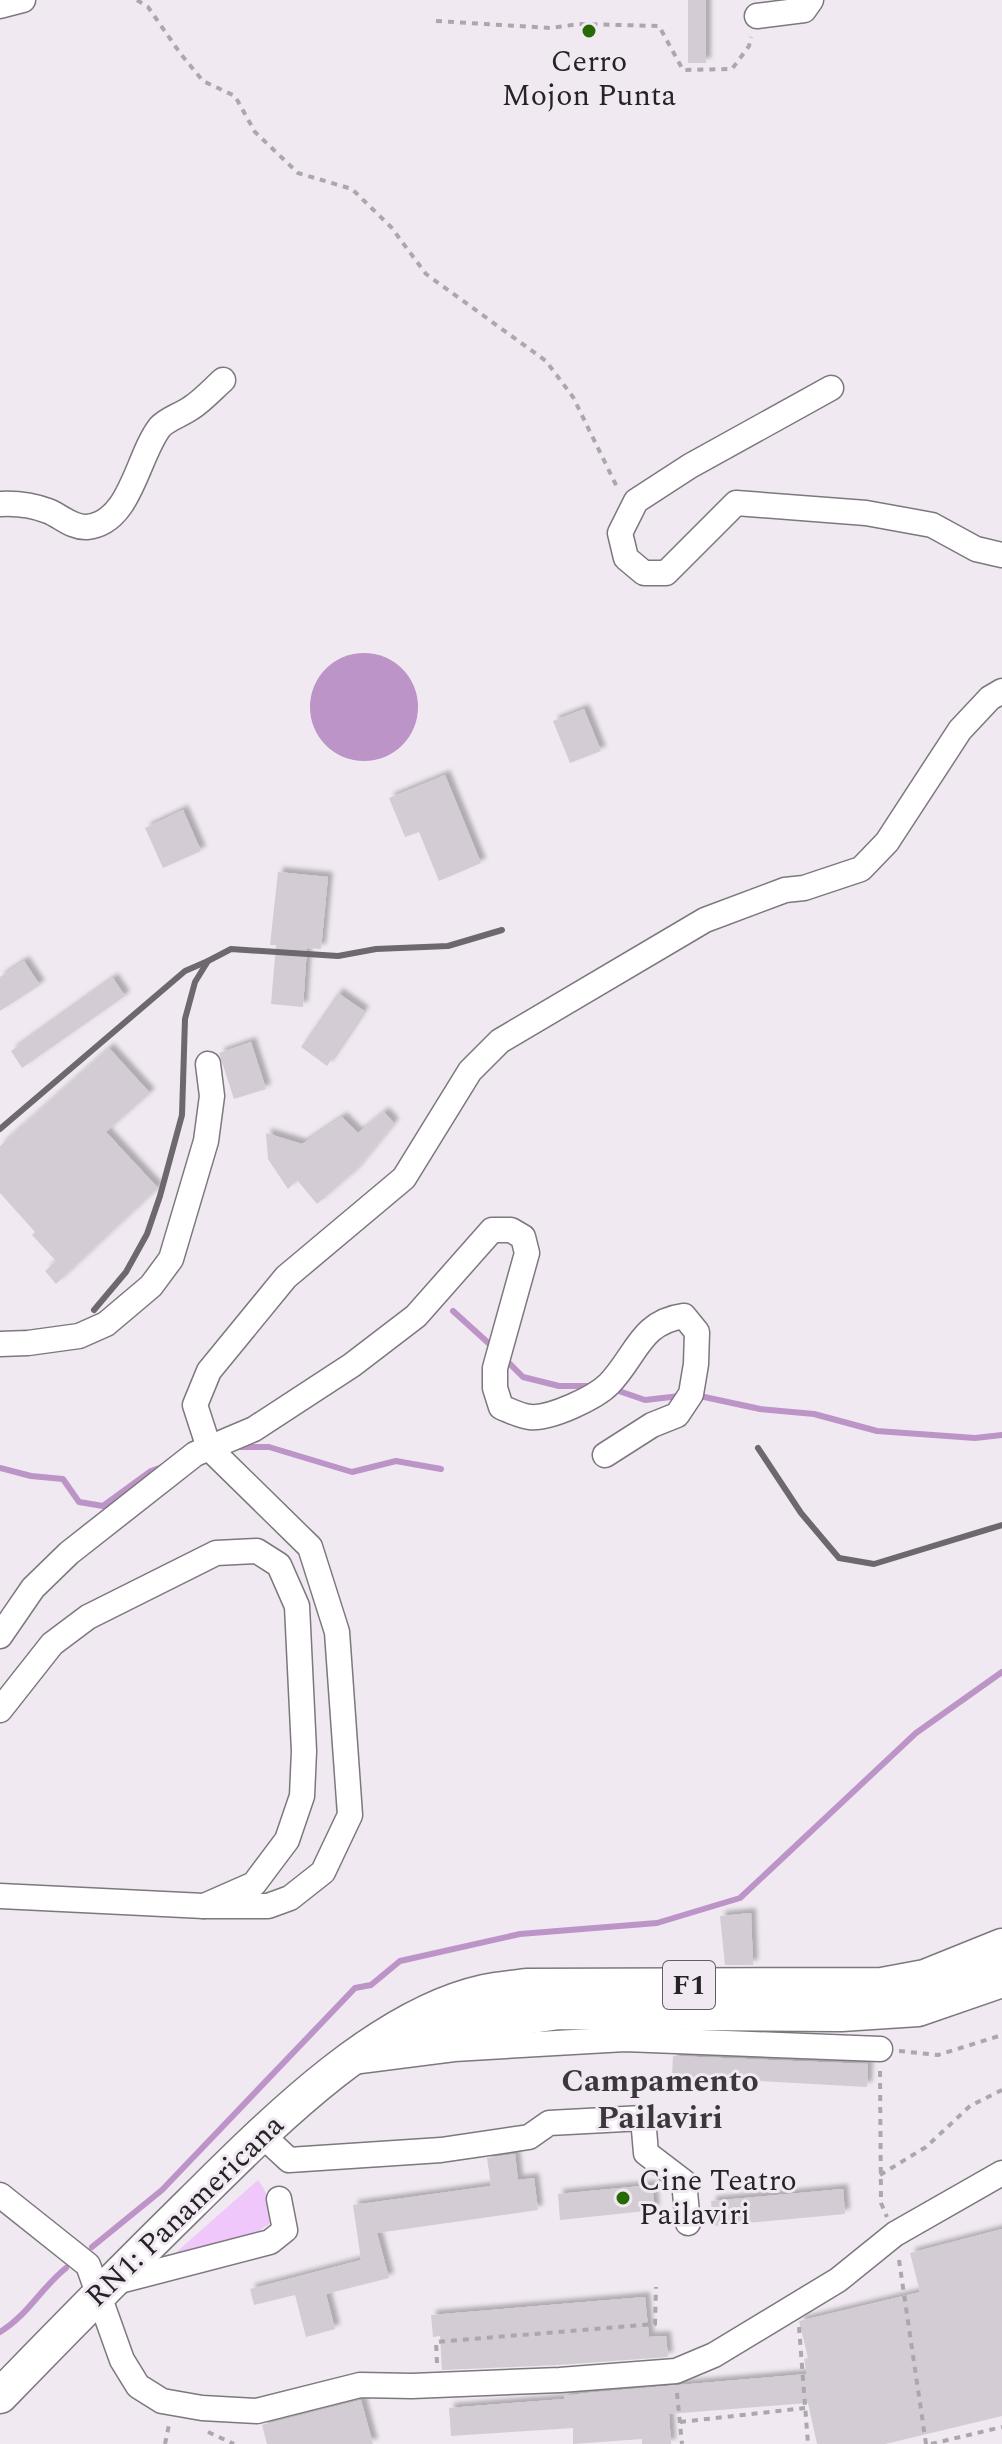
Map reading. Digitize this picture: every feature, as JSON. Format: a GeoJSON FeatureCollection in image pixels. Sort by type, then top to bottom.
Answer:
{"type":"FeatureCollection","features":[{"type":"Feature","properties":{"kind":"highway","name":"RN1: Panamericana"},"geometry":{"type":"LineString","coordinates":[[0,2396],[261,2134],[319,2083],[381,2039],[435,2009],[483,1992],[526,1986],[882,1985],[925,1977],[1002,1946]]}},
{"type":"Feature","properties":{"kind":"highway","name":"RN1: Panamericana"},"geometry":{"type":"LineString","coordinates":[[381,2039],[559,2012],[841,2014],[918,2009],[1002,1980]]}},
{"type":"Feature","properties":{"kind":"street"},"geometry":{"type":"LineString","coordinates":[[0,6],[23,0]]}},
{"type":"Feature","properties":{"kind":"street"},"geometry":{"type":"LineString","coordinates":[[757,16],[804,10],[811,0]]}},
{"type":"Feature","properties":{"kind":"street"},"geometry":{"type":"LineString","coordinates":[[0,504],[19,503],[50,512],[70,524],[87,527],[109,519],[129,494],[144,455],[161,425],[192,408],[223,380]]}},
{"type":"Feature","properties":{"kind":"street"},"geometry":{"type":"LineString","coordinates":[[831,388],[690,466],[636,501],[620,533],[626,558],[644,573],[666,573],[736,503],[866,513],[932,525],[976,549],[1002,555]]}},
{"type":"Feature","properties":{"kind":"street"},"geometry":{"type":"LineString","coordinates":[[0,1896],[268,1906],[290,1898],[323,1872],[350,1815],[337,1632],[310,1547],[209,1448],[195,1405],[209,1371],[286,1277],[404,1178],[470,1071],[500,1041],[705,920],[785,890],[804,888],[861,869],[887,842],[960,730],[990,698],[1002,691]]}},
{"type":"Feature","properties":{"kind":"street"},"geometry":{"type":"LineString","coordinates":[[0,1344],[79,1336],[106,1324],[151,1286],[171,1259],[206,1141],[212,1096],[208,1064]]}},
{"type":"Feature","properties":{"kind":"street"},"geometry":{"type":"LineString","coordinates":[[0,1636],[33,1588],[69,1553],[195,1454],[254,1429],[352,1365],[416,1316],[492,1230],[511,1230],[523,1237],[527,1253],[495,1368],[495,1388],[501,1407],[534,1418],[571,1407],[607,1387],[651,1328],[666,1318],[684,1316],[697,1332],[691,1394],[677,1415],[652,1425],[605,1455]]}},
{"type":"Feature","properties":{"kind":"street"},"geometry":{"type":"LineString","coordinates":[[0,1710],[52,1644],[88,1617],[216,1553],[257,1551],[279,1565],[297,1606],[304,1751],[302,1796],[287,1840],[254,1884],[204,1906]]}},
{"type":"Feature","properties":{"kind":"street"},"geometry":{"type":"LineString","coordinates":[[348,2063],[454,2049],[625,2039],[880,2049]]}},
{"type":"Feature","properties":{"kind":"street"},"geometry":{"type":"LineString","coordinates":[[261,2134],[289,2160],[441,2150],[529,2137],[549,2123],[643,2118],[646,2153],[684,2182],[688,2223]]}},
{"type":"Feature","properties":{"kind":"street"},"geometry":{"type":"LineString","coordinates":[[0,2195],[88,2265],[104,2289],[122,2360],[138,2386],[162,2401],[202,2408],[257,2411],[360,2385],[560,2380],[676,2371],[714,2355],[797,2305],[838,2280],[895,2234],[1002,2173]]}},
{"type":"Feature","properties":{"kind":"street"},"geometry":{"type":"LineString","coordinates":[[104,2289],[270,2242],[285,2230],[279,2199]]}},
{"type":"Feature","properties":{"kind":"path"},"geometry":{"type":"LineString","coordinates":[[137,0],[148,7],[203,81],[235,96],[255,132],[298,173],[352,189],[391,227],[426,274],[546,361],[573,397],[630,513]]}},
{"type":"Feature","properties":{"kind":"path"},"geometry":{"type":"LineString","coordinates":[[436,21],[551,28],[579,24],[659,26],[683,70],[732,69],[749,46],[757,16]]}},
{"type":"Feature","properties":{"kind":"path"},"geometry":{"type":"LineString","coordinates":[[1002,2035],[938,2055],[880,2049],[881,2203],[895,2234],[928,2444],[1002,2427]]}},
{"type":"Feature","properties":{"kind":"path"},"geometry":{"type":"LineString","coordinates":[[880,2175],[926,2147],[970,2106],[1002,2090]]}},
{"type":"Feature","properties":{"kind":"path"},"geometry":{"type":"LineString","coordinates":[[438,2385],[436,2342],[655,2324],[656,2287]]}},
{"type":"Feature","properties":{"kind":"path"},"geometry":{"type":"LineString","coordinates":[[797,2305],[808,2444]]}},
{"type":"Feature","properties":{"kind":"path"},"geometry":{"type":"LineString","coordinates":[[676,2371],[682,2444]]}},
{"type":"Feature","properties":{"kind":"path"},"geometry":{"type":"LineString","coordinates":[[680,2422],[805,2408]]}},
{"type":"Feature","properties":{"kind":"shaded area"},"geometry":{"type":"Polygon","coordinates":[[[364,653],[385,657],[402,669],[414,686],[418,707],[414,728],[402,745],[385,757],[364,761],[343,757],[326,745],[314,728],[310,707],[314,686],[326,669],[343,657],[364,653]]]}},
{"type":"Feature","properties":{"kind":"shaded area"},"geometry":{"type":"Polygon","coordinates":[[[258,2180],[268,2200],[269,2224],[257,2232],[172,2256],[258,2180]]]}},
{"type":"Feature","properties":{"kind":"building"},"geometry":{"type":"Polygon","coordinates":[[[688,0],[706,0],[706,63],[688,63],[688,0]]]}},
{"type":"Feature","properties":{"kind":"building"},"geometry":{"type":"Polygon","coordinates":[[[584,709],[601,751],[570,763],[553,721],[584,709]]]}},
{"type":"Feature","properties":{"kind":"building"},"geometry":{"type":"Polygon","coordinates":[[[445,775],[481,863],[439,881],[419,832],[405,837],[389,798],[445,775]]]}},
{"type":"Feature","properties":{"kind":"building"},"geometry":{"type":"Polygon","coordinates":[[[183,810],[201,851],[163,868],[145,828],[183,810]]]}},
{"type":"Feature","properties":{"kind":"building"},"geometry":{"type":"Polygon","coordinates":[[[278,872],[328,877],[321,949],[307,948],[303,1007],[271,1004],[276,945],[270,945],[278,872]]]}},
{"type":"Feature","properties":{"kind":"building"},"geometry":{"type":"Polygon","coordinates":[[[24,961],[40,985],[0,1011],[0,977],[24,961]]]}},
{"type":"Feature","properties":{"kind":"building"},"geometry":{"type":"Polygon","coordinates":[[[113,978],[125,996],[22,1068],[11,1051],[113,978]]]}},
{"type":"Feature","properties":{"kind":"building"},"geometry":{"type":"Polygon","coordinates":[[[338,993],[364,1011],[327,1066],[301,1047],[338,993]]]}},
{"type":"Feature","properties":{"kind":"building"},"geometry":{"type":"Polygon","coordinates":[[[251,1042],[266,1089],[234,1099],[219,1053],[251,1042]]]}},
{"type":"Feature","properties":{"kind":"building"},"geometry":{"type":"Polygon","coordinates":[[[109,1048],[150,1093],[106,1132],[158,1188],[56,1284],[45,1271],[56,1261],[0,1193],[0,1146],[109,1048]]]}},
{"type":"Feature","properties":{"kind":"building"},"geometry":{"type":"Polygon","coordinates":[[[384,1112],[394,1123],[354,1172],[317,1204],[297,1180],[288,1189],[268,1159],[266,1133],[302,1144],[342,1117],[358,1133],[384,1112]]]}},
{"type":"Feature","properties":{"kind":"building"},"geometry":{"type":"Polygon","coordinates":[[[751,1913],[753,1965],[725,1965],[720,1916],[751,1913]]]}},
{"type":"Feature","properties":{"kind":"building"},"geometry":{"type":"Polygon","coordinates":[[[673,2056],[868,2064],[867,2087],[672,2076],[673,2056]]]}},
{"type":"Feature","properties":{"kind":"building"},"geometry":{"type":"Polygon","coordinates":[[[515,2154],[518,2180],[534,2178],[538,2210],[377,2233],[389,2278],[326,2294],[335,2329],[306,2337],[295,2295],[254,2305],[250,2289],[361,2260],[353,2205],[491,2186],[487,2158],[515,2154]]]}},
{"type":"Feature","properties":{"kind":"building"},"geometry":{"type":"Polygon","coordinates":[[[652,2185],[655,2210],[560,2220],[558,2194],[652,2185]]]}},
{"type":"Feature","properties":{"kind":"building"},"geometry":{"type":"Polygon","coordinates":[[[843,2189],[845,2214],[713,2226],[711,2201],[843,2189]]]}},
{"type":"Feature","properties":{"kind":"building"},"geometry":{"type":"Polygon","coordinates":[[[1002,2229],[1002,2416],[885,2444],[817,2444],[808,2403],[669,2414],[671,2444],[642,2444],[642,2439],[573,2444],[573,2428],[451,2436],[449,2408],[807,2374],[804,2359],[808,2358],[799,2321],[920,2292],[910,2253],[1002,2229]]]}},
{"type":"Feature","properties":{"kind":"building"},"geometry":{"type":"Polygon","coordinates":[[[645,2297],[649,2337],[666,2336],[668,2357],[442,2370],[440,2336],[433,2337],[431,2315],[645,2297]]]}},
{"type":"Feature","properties":{"kind":"building"},"geometry":{"type":"Polygon","coordinates":[[[361,2400],[373,2444],[267,2444],[262,2425],[361,2400]]]}},
{"type":"Feature","properties":{"kind":"waterway"},"geometry":{"type":"LineString","coordinates":[[453,1311],[495,1349]]}},
{"type":"Feature","properties":{"kind":"waterway"},"geometry":{"type":"LineString","coordinates":[[503,1357],[523,1377],[559,1386],[591,1386]]}},
{"type":"Feature","properties":{"kind":"waterway"},"geometry":{"type":"LineString","coordinates":[[613,1389],[645,1400],[680,1396]]}},
{"type":"Feature","properties":{"kind":"waterway"},"geometry":{"type":"LineString","coordinates":[[695,1395],[760,1409],[814,1414],[877,1431],[975,1438],[1002,1435]]}},
{"type":"Feature","properties":{"kind":"waterway"},"geometry":{"type":"LineString","coordinates":[[237,1447],[269,1447],[352,1472],[396,1461],[441,1469]]}},
{"type":"Feature","properties":{"kind":"waterway"},"geometry":{"type":"LineString","coordinates":[[0,1468],[31,1476],[63,1479],[79,1502],[103,1506],[151,1471],[162,1467]]}},
{"type":"Feature","properties":{"kind":"waterway"},"geometry":{"type":"LineString","coordinates":[[92,2247],[162,2190],[355,1988],[371,1985],[400,1961],[520,1934],[657,1923],[740,1898],[916,1733],[1002,1672]]}},
{"type":"Feature","properties":{"kind":"waterway"},"geometry":{"type":"LineString","coordinates":[[0,2332],[18,2318],[66,2268]]}},
{"type":"Feature","properties":{"kind":"railway"},"geometry":{"type":"LineString","coordinates":[[94,1310],[126,1272],[147,1234],[160,1196],[182,1115],[185,1019],[195,982],[208,961],[231,949],[338,956],[376,949],[448,946],[502,930]]}},
{"type":"Feature","properties":{"kind":"railway"},"geometry":{"type":"LineString","coordinates":[[0,1129],[185,971],[208,961]]}},
{"type":"Feature","properties":{"kind":"railway"},"geometry":{"type":"LineString","coordinates":[[758,1448],[801,1513],[839,1558],[874,1564],[1002,1525]]}},
{"type":"Feature","properties":{"kind":"place","name":"Cerro Mojon Punta"},"geometry":{"type":"Point","coordinates":[589,31]}},
{"type":"Feature","properties":{"kind":"place","name":"Cine Teatro Pailaviri"},"geometry":{"type":"Point","coordinates":[623,2198]}},
{"type":"Feature","properties":{"kind":"district","name":"Campamento Pailaviri"},"geometry":{"type":"Point","coordinates":[660,2100]}}]}
